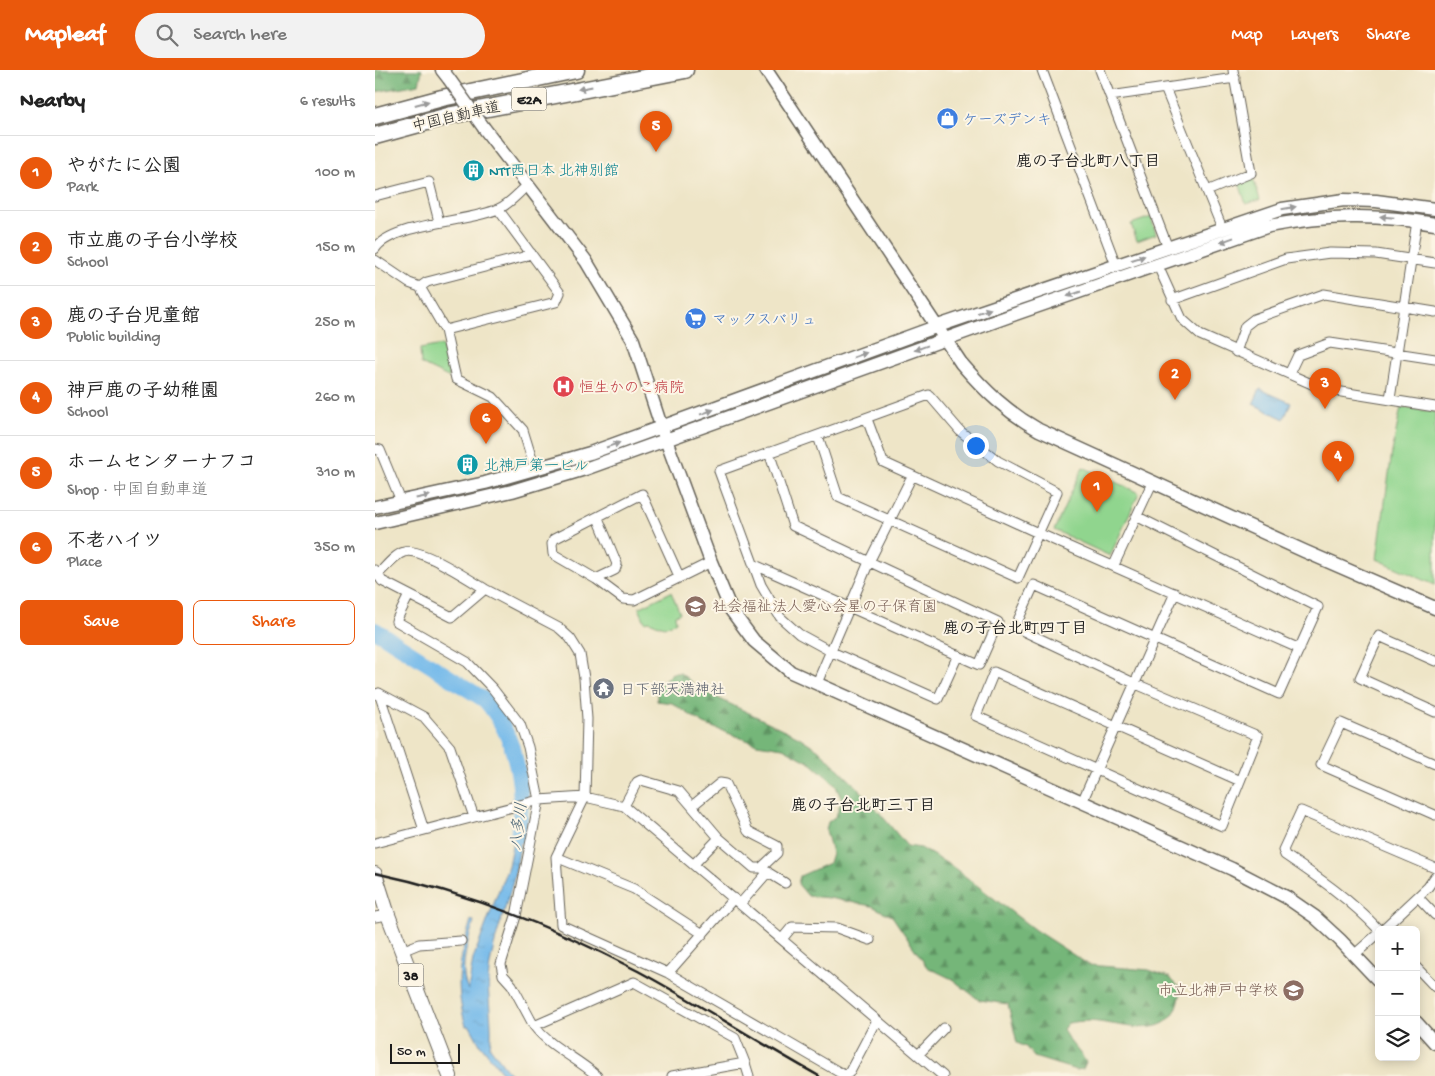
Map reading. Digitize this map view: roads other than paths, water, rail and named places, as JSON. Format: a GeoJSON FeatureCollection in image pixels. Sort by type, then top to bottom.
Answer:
{"type":"FeatureCollection","features":[{"type":"Feature","properties":{"kind":"highway","name":"中国自動車道"},"geometry":{"type":"LineString","coordinates":[[375,116],[441,98],[576,70]]}},
{"type":"Feature","properties":{"kind":"highway","name":"中国自動車道"},"geometry":{"type":"LineString","coordinates":[[375,136],[452,115],[685,70]]}},
{"type":"Feature","properties":{"kind":"main road","name":"38"},"geometry":{"type":"LineString","coordinates":[[375,874],[381,916],[402,951],[450,1076]]}},
{"type":"Feature","properties":{"kind":"street"},"geometry":{"type":"LineString","coordinates":[[766,70],[961,363],[977,382],[1012,414],[1039,430],[1435,608]]}},
{"type":"Feature","properties":{"kind":"street"},"geometry":{"type":"LineString","coordinates":[[1042,70],[1116,265]]}},
{"type":"Feature","properties":{"kind":"street"},"geometry":{"type":"LineString","coordinates":[[1100,70],[1168,248]]}},
{"type":"Feature","properties":{"kind":"street"},"geometry":{"type":"LineString","coordinates":[[1110,96],[1165,88],[1234,74],[1251,173],[1207,191]]}},
{"type":"Feature","properties":{"kind":"street"},"geometry":{"type":"LineString","coordinates":[[445,75],[586,261],[633,340],[664,434],[711,562],[731,610],[754,642],[791,672],[1232,868],[1286,897],[1315,917],[1375,977]]}},
{"type":"Feature","properties":{"kind":"street"},"geometry":{"type":"LineString","coordinates":[[1165,88],[1222,228]]}},
{"type":"Feature","properties":{"kind":"street"},"geometry":{"type":"LineString","coordinates":[[375,196],[429,182],[439,222]]}},
{"type":"Feature","properties":{"kind":"street"},"geometry":{"type":"LineString","coordinates":[[375,249],[384,238],[439,222],[499,209],[528,185]]}},
{"type":"Feature","properties":{"kind":"street"},"geometry":{"type":"LineString","coordinates":[[375,523],[512,492],[585,469],[664,434],[938,326],[1282,209],[1344,200],[1376,201],[1435,209]]}},
{"type":"Feature","properties":{"kind":"street"},"geometry":{"type":"LineString","coordinates":[[445,330],[556,302],[560,292],[499,209]]}},
{"type":"Feature","properties":{"kind":"street"},"geometry":{"type":"LineString","coordinates":[[375,507],[485,483],[664,434],[946,339],[1269,226],[1310,218],[1364,216],[1435,224]]}},
{"type":"Feature","properties":{"kind":"street"},"geometry":{"type":"LineString","coordinates":[[1390,399],[1417,221]]}},
{"type":"Feature","properties":{"kind":"street"},"geometry":{"type":"LineString","coordinates":[[420,288],[427,282],[523,256],[531,252]]}},
{"type":"Feature","properties":{"kind":"street"},"geometry":{"type":"LineString","coordinates":[[1172,300],[1286,259],[1330,253],[1376,254],[1435,263]]}},
{"type":"Feature","properties":{"kind":"street"},"geometry":{"type":"LineString","coordinates":[[375,260],[409,283],[420,288],[445,330],[456,379],[493,397],[523,430],[535,469]]}},
{"type":"Feature","properties":{"kind":"street"},"geometry":{"type":"LineString","coordinates":[[1158,266],[1182,319],[1200,335],[1323,389],[1435,407]]}},
{"type":"Feature","properties":{"kind":"street"},"geometry":{"type":"LineString","coordinates":[[1236,352],[1245,326],[1254,319],[1324,294],[1435,312]]}},
{"type":"Feature","properties":{"kind":"street"},"geometry":{"type":"LineString","coordinates":[[1289,374],[1298,355],[1330,343],[1435,360]]}},
{"type":"Feature","properties":{"kind":"street"},"geometry":{"type":"LineString","coordinates":[[817,436],[838,497],[1018,578],[1057,492],[998,461],[960,431],[929,396],[769,452],[719,471],[755,565],[761,586],[780,617],[799,634],[832,652],[938,699],[957,655]]}},
{"type":"Feature","properties":{"kind":"street"},"geometry":{"type":"LineString","coordinates":[[867,419],[883,462],[1300,649]]}},
{"type":"Feature","properties":{"kind":"street"},"geometry":{"type":"LineString","coordinates":[[375,448],[380,450],[401,501]]}},
{"type":"Feature","properties":{"kind":"street"},"geometry":{"type":"LineString","coordinates":[[755,565],[979,665],[998,622],[793,526],[769,452]]}},
{"type":"Feature","properties":{"kind":"street"},"geometry":{"type":"LineString","coordinates":[[817,683],[832,652],[849,606],[869,562],[912,476]]}},
{"type":"Feature","properties":{"kind":"street"},"geometry":{"type":"LineString","coordinates":[[1114,565],[1138,517],[1153,481]]}},
{"type":"Feature","properties":{"kind":"street"},"geometry":{"type":"LineString","coordinates":[[679,576],[642,494],[554,539],[552,544],[553,554],[596,579],[623,599],[634,600],[679,576],[711,562]]}},
{"type":"Feature","properties":{"kind":"street"},"geometry":{"type":"LineString","coordinates":[[1138,517],[1318,607],[1279,694],[1034,585],[1015,627],[1136,684],[1258,736],[1240,781],[1222,826],[1098,769],[975,716],[994,672],[1240,781]]}},
{"type":"Feature","properties":{"kind":"street"},"geometry":{"type":"LineString","coordinates":[[596,579],[615,570],[617,564],[598,518]]}},
{"type":"Feature","properties":{"kind":"street"},"geometry":{"type":"LineString","coordinates":[[485,589],[452,617],[382,580],[376,572],[402,552],[409,550],[444,564],[485,589],[559,628],[570,638],[580,654],[585,678],[587,719],[585,797],[556,857],[561,924],[669,973],[844,1075],[849,1073],[876,1022]]}},
{"type":"Feature","properties":{"kind":"street"},"geometry":{"type":"LineString","coordinates":[[1082,802],[1175,593]]}},
{"type":"Feature","properties":{"kind":"street"},"geometry":{"type":"LineString","coordinates":[[409,595],[397,622],[467,662],[499,697],[519,724],[528,747],[536,802],[516,916],[501,964],[503,975],[545,1041],[585,1065],[597,1076]]}},
{"type":"Feature","properties":{"kind":"street"},"geometry":{"type":"LineString","coordinates":[[1435,662],[1379,636],[1359,678],[1435,712]]}},
{"type":"Feature","properties":{"kind":"street"},"geometry":{"type":"LineString","coordinates":[[377,694],[424,717],[450,747],[474,817]]}},
{"type":"Feature","properties":{"kind":"street"},"geometry":{"type":"LineString","coordinates":[[377,694],[424,830]]}},
{"type":"Feature","properties":{"kind":"street"},"geometry":{"type":"LineString","coordinates":[[1435,764],[1341,723],[1321,766],[1435,815]]}},
{"type":"Feature","properties":{"kind":"street"},"geometry":{"type":"LineString","coordinates":[[624,806],[637,782],[641,780],[679,791],[719,838],[754,868],[764,870],[785,883]]}},
{"type":"Feature","properties":{"kind":"street"},"geometry":{"type":"LineString","coordinates":[[669,973],[703,934],[737,901],[777,853],[777,846],[748,831],[726,784],[719,783],[692,806]]}},
{"type":"Feature","properties":{"kind":"street"},"geometry":{"type":"LineString","coordinates":[[375,843],[536,802],[585,797],[624,806],[694,864],[876,1022],[943,1076]]}},
{"type":"Feature","properties":{"kind":"street"},"geometry":{"type":"LineString","coordinates":[[1375,926],[1360,909],[1333,887],[1285,855],[1283,850],[1301,810],[1435,868]]}},
{"type":"Feature","properties":{"kind":"street"},"geometry":{"type":"LineString","coordinates":[[694,864],[719,838]]}},
{"type":"Feature","properties":{"kind":"street"},"geometry":{"type":"LineString","coordinates":[[556,857],[634,889],[703,934]]}},
{"type":"Feature","properties":{"kind":"street"},"geometry":{"type":"LineString","coordinates":[[1386,926],[1418,897],[1435,877]]}},
{"type":"Feature","properties":{"kind":"street"},"geometry":{"type":"LineString","coordinates":[[1418,897],[1435,915]]}},
{"type":"Feature","properties":{"kind":"street"},"geometry":{"type":"LineString","coordinates":[[782,940],[791,927],[837,928],[869,940]]}},
{"type":"Feature","properties":{"kind":"street"},"geometry":{"type":"LineString","coordinates":[[1354,955],[1375,936]]}},
{"type":"Feature","properties":{"kind":"street"},"geometry":{"type":"LineString","coordinates":[[402,951],[419,944],[461,942]]}},
{"type":"Feature","properties":{"kind":"street"},"geometry":{"type":"LineString","coordinates":[[1420,971],[1435,987]]}},
{"type":"Feature","properties":{"kind":"street"},"geometry":{"type":"LineString","coordinates":[[534,1026],[634,982],[735,1038],[749,1076]]}},
{"type":"Feature","properties":{"kind":"street"},"geometry":{"type":"LineString","coordinates":[[1420,1026],[1435,1043]]}},
{"type":"Feature","properties":{"kind":"street"},"geometry":{"type":"LineString","coordinates":[[918,1055],[942,1033]]}},
{"type":"Feature","properties":{"kind":"street"},"geometry":{"type":"LineString","coordinates":[[672,1076],[745,1064]]}},
{"type":"Feature","properties":{"kind":"water"},"geometry":{"type":"Polygon","coordinates":[[[1260,389],[1291,403],[1284,419],[1253,404],[1260,389]]]}},
{"type":"Feature","properties":{"kind":"water"},"geometry":{"type":"Polygon","coordinates":[[[518,814],[523,816],[517,862],[494,946],[488,980],[491,1028],[490,1047],[512,1076],[505,1076],[479,1043],[470,1026],[466,1026],[462,1012],[459,985],[463,948],[471,920],[474,921],[464,965],[465,982],[468,990],[473,959],[508,866],[518,814]]]}},
{"type":"Feature","properties":{"kind":"waterway","name":"八多川"},"geometry":{"type":"LineString","coordinates":[[375,630],[485,700],[496,715],[505,730],[517,764],[521,800],[518,836]]}},
{"type":"Feature","properties":{"kind":"railway"},"geometry":{"type":"LineString","coordinates":[[375,873],[443,890],[477,901],[575,940],[638,971],[819,1076]]}},
{"type":"Feature","properties":{"kind":"place","name":"ケーズデンキ"},"geometry":{"type":"Point","coordinates":[947,119]}},
{"type":"Feature","properties":{"kind":"place","name":"ホームセンターナフコ"},"geometry":{"type":"Point","coordinates":[656,152]}},
{"type":"Feature","properties":{"kind":"place","name":"NTT西日本 北神別館"},"geometry":{"type":"Point","coordinates":[473,170]}},
{"type":"Feature","properties":{"kind":"place","name":"マックスバリュ"},"geometry":{"type":"Point","coordinates":[696,319]}},
{"type":"Feature","properties":{"kind":"place","name":"恒生かのこ病院"},"geometry":{"type":"Point","coordinates":[563,387]}},
{"type":"Feature","properties":{"kind":"place","name":"市立鹿の子台小学校"},"geometry":{"type":"Point","coordinates":[1175,400]}},
{"type":"Feature","properties":{"kind":"place","name":"鹿の子台児童館"},"geometry":{"type":"Point","coordinates":[1325,409]}},
{"type":"Feature","properties":{"kind":"place","name":"不老ハイツ"},"geometry":{"type":"Point","coordinates":[486,444]}},
{"type":"Feature","properties":{"kind":"place","name":"北神戸第一ビル"},"geometry":{"type":"Point","coordinates":[468,465]}},
{"type":"Feature","properties":{"kind":"place","name":"神戸鹿の子幼稚園"},"geometry":{"type":"Point","coordinates":[1338,482]}},
{"type":"Feature","properties":{"kind":"place","name":"やがたに公園"},"geometry":{"type":"Point","coordinates":[1097,512]}},
{"type":"Feature","properties":{"kind":"place","name":"社会福祉法人愛心会星の子保育園"},"geometry":{"type":"Point","coordinates":[696,606]}},
{"type":"Feature","properties":{"kind":"place","name":"日下部天満神社"},"geometry":{"type":"Point","coordinates":[604,689]}},
{"type":"Feature","properties":{"kind":"place","name":"市立北神戸中学校"},"geometry":{"type":"Point","coordinates":[1294,990]}},
{"type":"Feature","properties":{"kind":"district","name":"鹿の子台北町八丁目"},"geometry":{"type":"Point","coordinates":[1088,160]}},
{"type":"Feature","properties":{"kind":"district","name":"鹿の子台北町四丁目"},"geometry":{"type":"Point","coordinates":[1015,627]}},
{"type":"Feature","properties":{"kind":"district","name":"鹿の子台北町三丁目"},"geometry":{"type":"Point","coordinates":[863,804]}}]}
